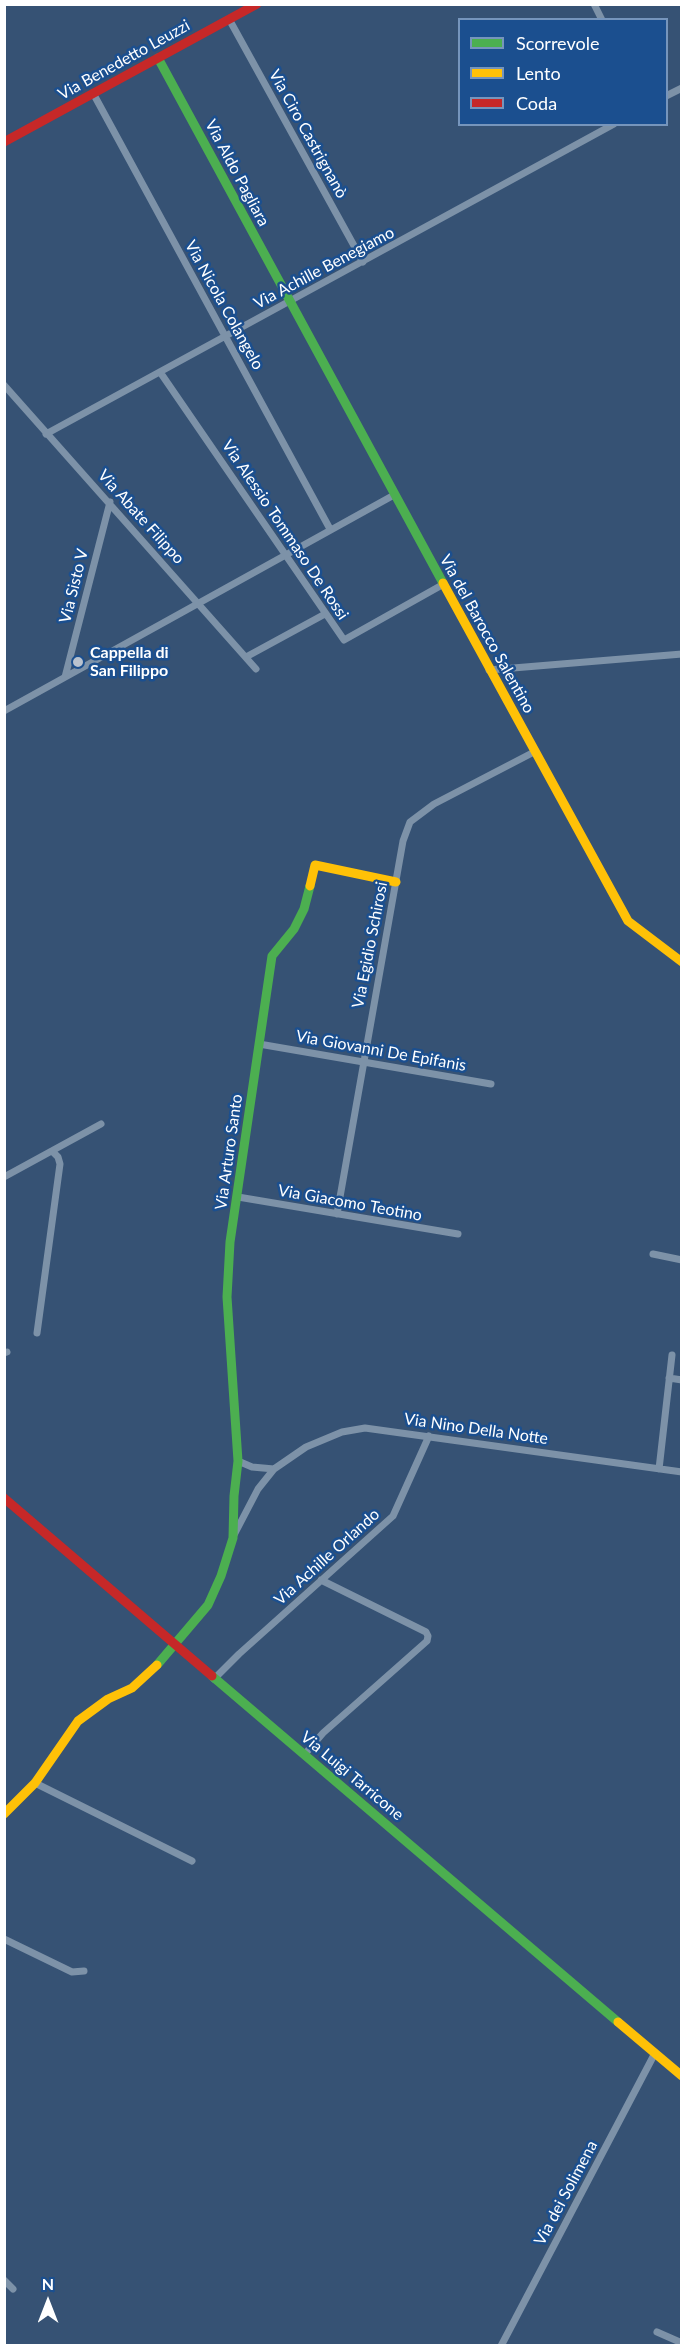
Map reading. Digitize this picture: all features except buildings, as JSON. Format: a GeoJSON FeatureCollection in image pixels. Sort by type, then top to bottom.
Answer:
{"type":"FeatureCollection","features":[{"type":"Feature","properties":{"kind":"street","name":"Via Benedetto Leuzzi"},"geometry":{"type":"LineString","coordinates":[[4,142],[257,4]]}},
{"type":"Feature","properties":{"kind":"street"},"geometry":{"type":"LineString","coordinates":[[594,4],[601,18]]}},
{"type":"Feature","properties":{"kind":"street","name":"Via Ciro Castrignanò"},"geometry":{"type":"LineString","coordinates":[[229,20],[363,262]]}},
{"type":"Feature","properties":{"kind":"street","name":"Via Aldo Pagliara"},"geometry":{"type":"LineString","coordinates":[[158,58],[289,302]]}},
{"type":"Feature","properties":{"kind":"street","name":"Via Nicola Colangelo"},"geometry":{"type":"LineString","coordinates":[[93,93],[330,530]]}},
{"type":"Feature","properties":{"kind":"street","name":"Via Achille Benegiamo"},"geometry":{"type":"LineString","coordinates":[[46,434],[610,126]]}},
{"type":"Feature","properties":{"kind":"street","name":"Via del Barocco Salentino"},"geometry":{"type":"LineString","coordinates":[[289,302],[628,921],[681,962]]}},
{"type":"Feature","properties":{"kind":"street","name":"Via Alessio Tommaso De Rossi"},"geometry":{"type":"LineString","coordinates":[[160,372],[344,640],[442,585]]}},
{"type":"Feature","properties":{"kind":"street","name":"Via Abate Filippo"},"geometry":{"type":"LineString","coordinates":[[4,385],[256,669]]}},
{"type":"Feature","properties":{"kind":"street"},"geometry":{"type":"LineString","coordinates":[[4,711],[394,495]]}},
{"type":"Feature","properties":{"kind":"street","name":"Via Sisto V"},"geometry":{"type":"LineString","coordinates":[[65,677],[110,502]]}},
{"type":"Feature","properties":{"kind":"street"},"geometry":{"type":"LineString","coordinates":[[246,657],[326,614]]}},
{"type":"Feature","properties":{"kind":"street"},"geometry":{"type":"LineString","coordinates":[[489,670],[681,654]]}},
{"type":"Feature","properties":{"kind":"street","name":"Via Egidio Schirosi"},"geometry":{"type":"LineString","coordinates":[[337,1214],[362,1061],[403,841],[410,822],[434,804],[534,752]]}},
{"type":"Feature","properties":{"kind":"street","name":"Via Arturo Santo"},"geometry":{"type":"LineString","coordinates":[[233,1538],[238,1461],[227,1296],[230,1242],[262,1044],[272,956],[294,929],[304,909],[315,864],[396,882]]}},
{"type":"Feature","properties":{"kind":"street","name":"Via Giovanni De Epifanis"},"geometry":{"type":"LineString","coordinates":[[262,1044],[491,1084]]}},
{"type":"Feature","properties":{"kind":"street"},"geometry":{"type":"LineString","coordinates":[[4,1177],[101,1124]]}},
{"type":"Feature","properties":{"kind":"street"},"geometry":{"type":"LineString","coordinates":[[37,1333],[60,1164],[58,1157],[52,1151]]}},
{"type":"Feature","properties":{"kind":"street","name":"Via Giacomo Teotino"},"geometry":{"type":"LineString","coordinates":[[238,1197],[458,1234]]}},
{"type":"Feature","properties":{"kind":"street"},"geometry":{"type":"LineString","coordinates":[[653,1254],[681,1260]]}},
{"type":"Feature","properties":{"kind":"street"},"geometry":{"type":"LineString","coordinates":[[659,1469],[672,1355]]}},
{"type":"Feature","properties":{"kind":"street"},"geometry":{"type":"LineString","coordinates":[[669,1378],[681,1380]]}},
{"type":"Feature","properties":{"kind":"street","name":"Via Nino Della Notte"},"geometry":{"type":"LineString","coordinates":[[274,1468],[306,1447],[342,1432],[365,1428],[681,1472]]}},
{"type":"Feature","properties":{"kind":"street","name":"Via Achille Orlando"},"geometry":{"type":"LineString","coordinates":[[214,1679],[393,1516],[429,1436]]}},
{"type":"Feature","properties":{"kind":"street"},"geometry":{"type":"LineString","coordinates":[[238,1461],[252,1467],[274,1468]]}},
{"type":"Feature","properties":{"kind":"street","name":"Via Arturo Santo"},"geometry":{"type":"LineString","coordinates":[[4,1814],[35,1783],[78,1721],[108,1699],[132,1688],[151,1672],[208,1605],[221,1576],[233,1538],[253,1497],[274,1468]]}},
{"type":"Feature","properties":{"kind":"street","name":"Via Luigi Tarricone"},"geometry":{"type":"LineString","coordinates":[[4,1498],[681,2076]]}},
{"type":"Feature","properties":{"kind":"street"},"geometry":{"type":"LineString","coordinates":[[305,1754],[323,1733],[427,1641],[428,1636],[426,1632],[321,1580]]}},
{"type":"Feature","properties":{"kind":"street"},"geometry":{"type":"LineString","coordinates":[[35,1783],[192,1861]]}},
{"type":"Feature","properties":{"kind":"street"},"geometry":{"type":"LineString","coordinates":[[4,1939],[72,1972],[84,1971]]}},
{"type":"Feature","properties":{"kind":"street","name":"Via dei Solimena"},"geometry":{"type":"LineString","coordinates":[[501,2346],[655,2053]]}},
{"type":"Feature","properties":{"kind":"street"},"geometry":{"type":"LineString","coordinates":[[4,2280],[13,2289]]}},
{"type":"Feature","properties":{"kind":"street"},"geometry":{"type":"LineString","coordinates":[[657,2332],[681,2343]]}},
{"type":"Feature","properties":{"kind":"traffic: fast"},"geometry":{"type":"LineString","coordinates":[[158,58],[443,583]]}},
{"type":"Feature","properties":{"kind":"traffic: fast"},"geometry":{"type":"LineString","coordinates":[[157,1665],[208,1605],[221,1576],[233,1538],[238,1461],[227,1297],[230,1242],[272,956],[294,929],[304,909],[310,886]]}},
{"type":"Feature","properties":{"kind":"traffic: fast"},"geometry":{"type":"LineString","coordinates":[[212,1676],[618,2022]]}},
{"type":"Feature","properties":{"kind":"traffic: slow"},"geometry":{"type":"LineString","coordinates":[[443,583],[628,921],[682,962]]}},
{"type":"Feature","properties":{"kind":"traffic: slow"},"geometry":{"type":"LineString","coordinates":[[310,886],[315,865],[396,882]]}},
{"type":"Feature","properties":{"kind":"traffic: slow"},"geometry":{"type":"LineString","coordinates":[[4,1814],[35,1783],[78,1721],[108,1699],[132,1688],[157,1665]]}},
{"type":"Feature","properties":{"kind":"traffic: slow"},"geometry":{"type":"LineString","coordinates":[[618,2022],[682,2076]]}},
{"type":"Feature","properties":{"kind":"traffic: jam"},"geometry":{"type":"LineString","coordinates":[[4,142],[257,4]]}},
{"type":"Feature","properties":{"kind":"traffic: jam"},"geometry":{"type":"LineString","coordinates":[[4,1498],[212,1676]]}},
{"type":"Feature","properties":{"kind":"place","name":"Cappella di San Filippo"},"geometry":{"type":"Point","coordinates":[78,662]}}]}
